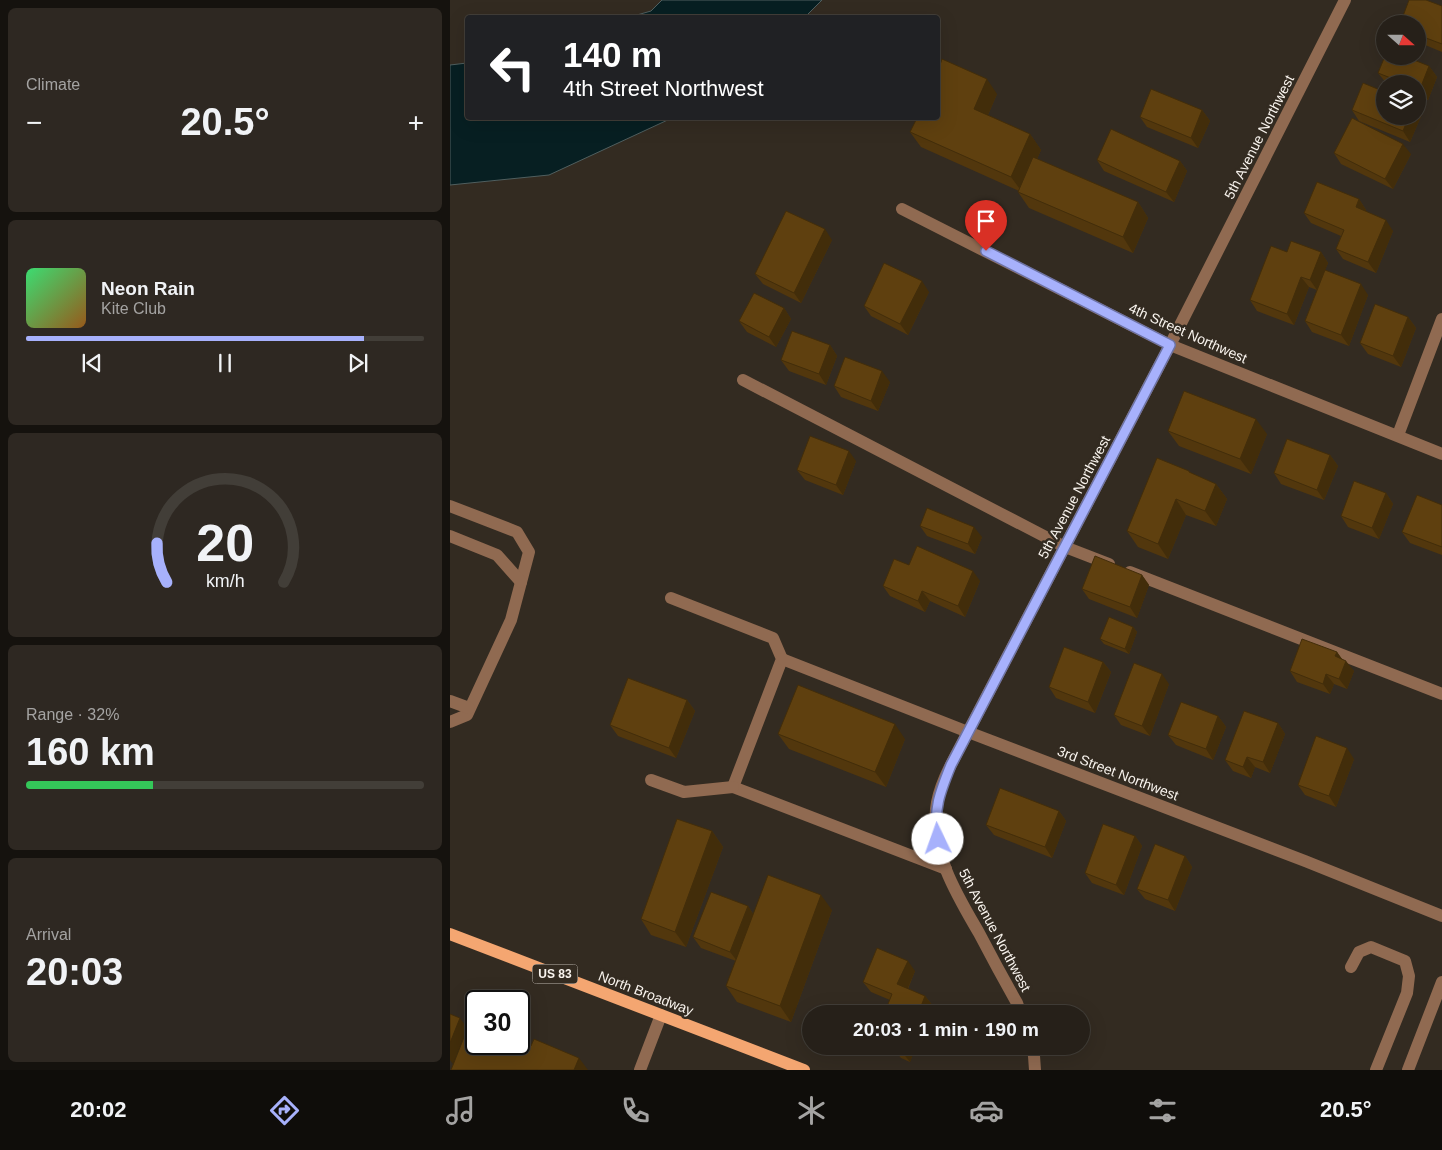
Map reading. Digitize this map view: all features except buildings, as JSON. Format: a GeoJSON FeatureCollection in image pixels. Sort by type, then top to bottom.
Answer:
{"type":"FeatureCollection","features":[{"type":"Feature","properties":{"kind":"main road","name":"North Broadway"},"geometry":{"type":"LineString","coordinates":[[450,934],[804,1070]]}},
{"type":"Feature","properties":{"kind":"street","name":"5th Avenue Northwest"},"geometry":{"type":"LineString","coordinates":[[1018,1005],[967,912],[939,850],[936,808],[942,787],[968,732],[1170,345],[1345,0]]}},
{"type":"Feature","properties":{"kind":"street","name":"4th Street Northwest"},"geometry":{"type":"LineString","coordinates":[[902,209],[1170,345],[1442,454]]}},
{"type":"Feature","properties":{"kind":"street"},"geometry":{"type":"LineString","coordinates":[[1398,435],[1442,319]]}},
{"type":"Feature","properties":{"kind":"street"},"geometry":{"type":"LineString","coordinates":[[743,380],[1065,547],[1442,694]]}},
{"type":"Feature","properties":{"kind":"street"},"geometry":{"type":"LineString","coordinates":[[450,506],[517,532],[529,552],[511,620],[467,715],[450,722]]}},
{"type":"Feature","properties":{"kind":"street"},"geometry":{"type":"LineString","coordinates":[[450,536],[497,555],[522,582]]}},
{"type":"Feature","properties":{"kind":"street"},"geometry":{"type":"LineString","coordinates":[[670,598],[773,638],[782,659],[733,787]]}},
{"type":"Feature","properties":{"kind":"street","name":"3rd Street Northwest"},"geometry":{"type":"LineString","coordinates":[[782,659],[1305,861],[1442,916]]}},
{"type":"Feature","properties":{"kind":"street"},"geometry":{"type":"LineString","coordinates":[[450,701],[469,708]]}},
{"type":"Feature","properties":{"kind":"street"},"geometry":{"type":"LineString","coordinates":[[651,780],[684,792],[733,787],[946,869]]}},
{"type":"Feature","properties":{"kind":"street"},"geometry":{"type":"LineString","coordinates":[[1351,967],[1359,952],[1371,947],[1405,961],[1409,976],[1406,993],[1376,1070]]}},
{"type":"Feature","properties":{"kind":"street"},"geometry":{"type":"LineString","coordinates":[[1408,1070],[1442,982]]}},
{"type":"Feature","properties":{"kind":"street"},"geometry":{"type":"LineString","coordinates":[[640,1070],[661,1015]]}},
{"type":"Feature","properties":{"kind":"street"},"geometry":{"type":"LineString","coordinates":[[1034,1055],[1034,1070]]}},
{"type":"Feature","properties":{"kind":"water"},"geometry":{"type":"Polygon","coordinates":[[[662,0],[822,0],[807,15],[637,15],[651,11],[662,0]]]}},
{"type":"Feature","properties":{"kind":"water"},"geometry":{"type":"Polygon","coordinates":[[[465,63],[465,120],[668,120],[549,175],[450,185],[450,65],[465,63]]]}},
{"type":"Feature","properties":{"kind":"route"},"geometry":{"type":"LineString","coordinates":[[938,839],[936,808],[951,765],[1170,345],[986,251]]}}]}
